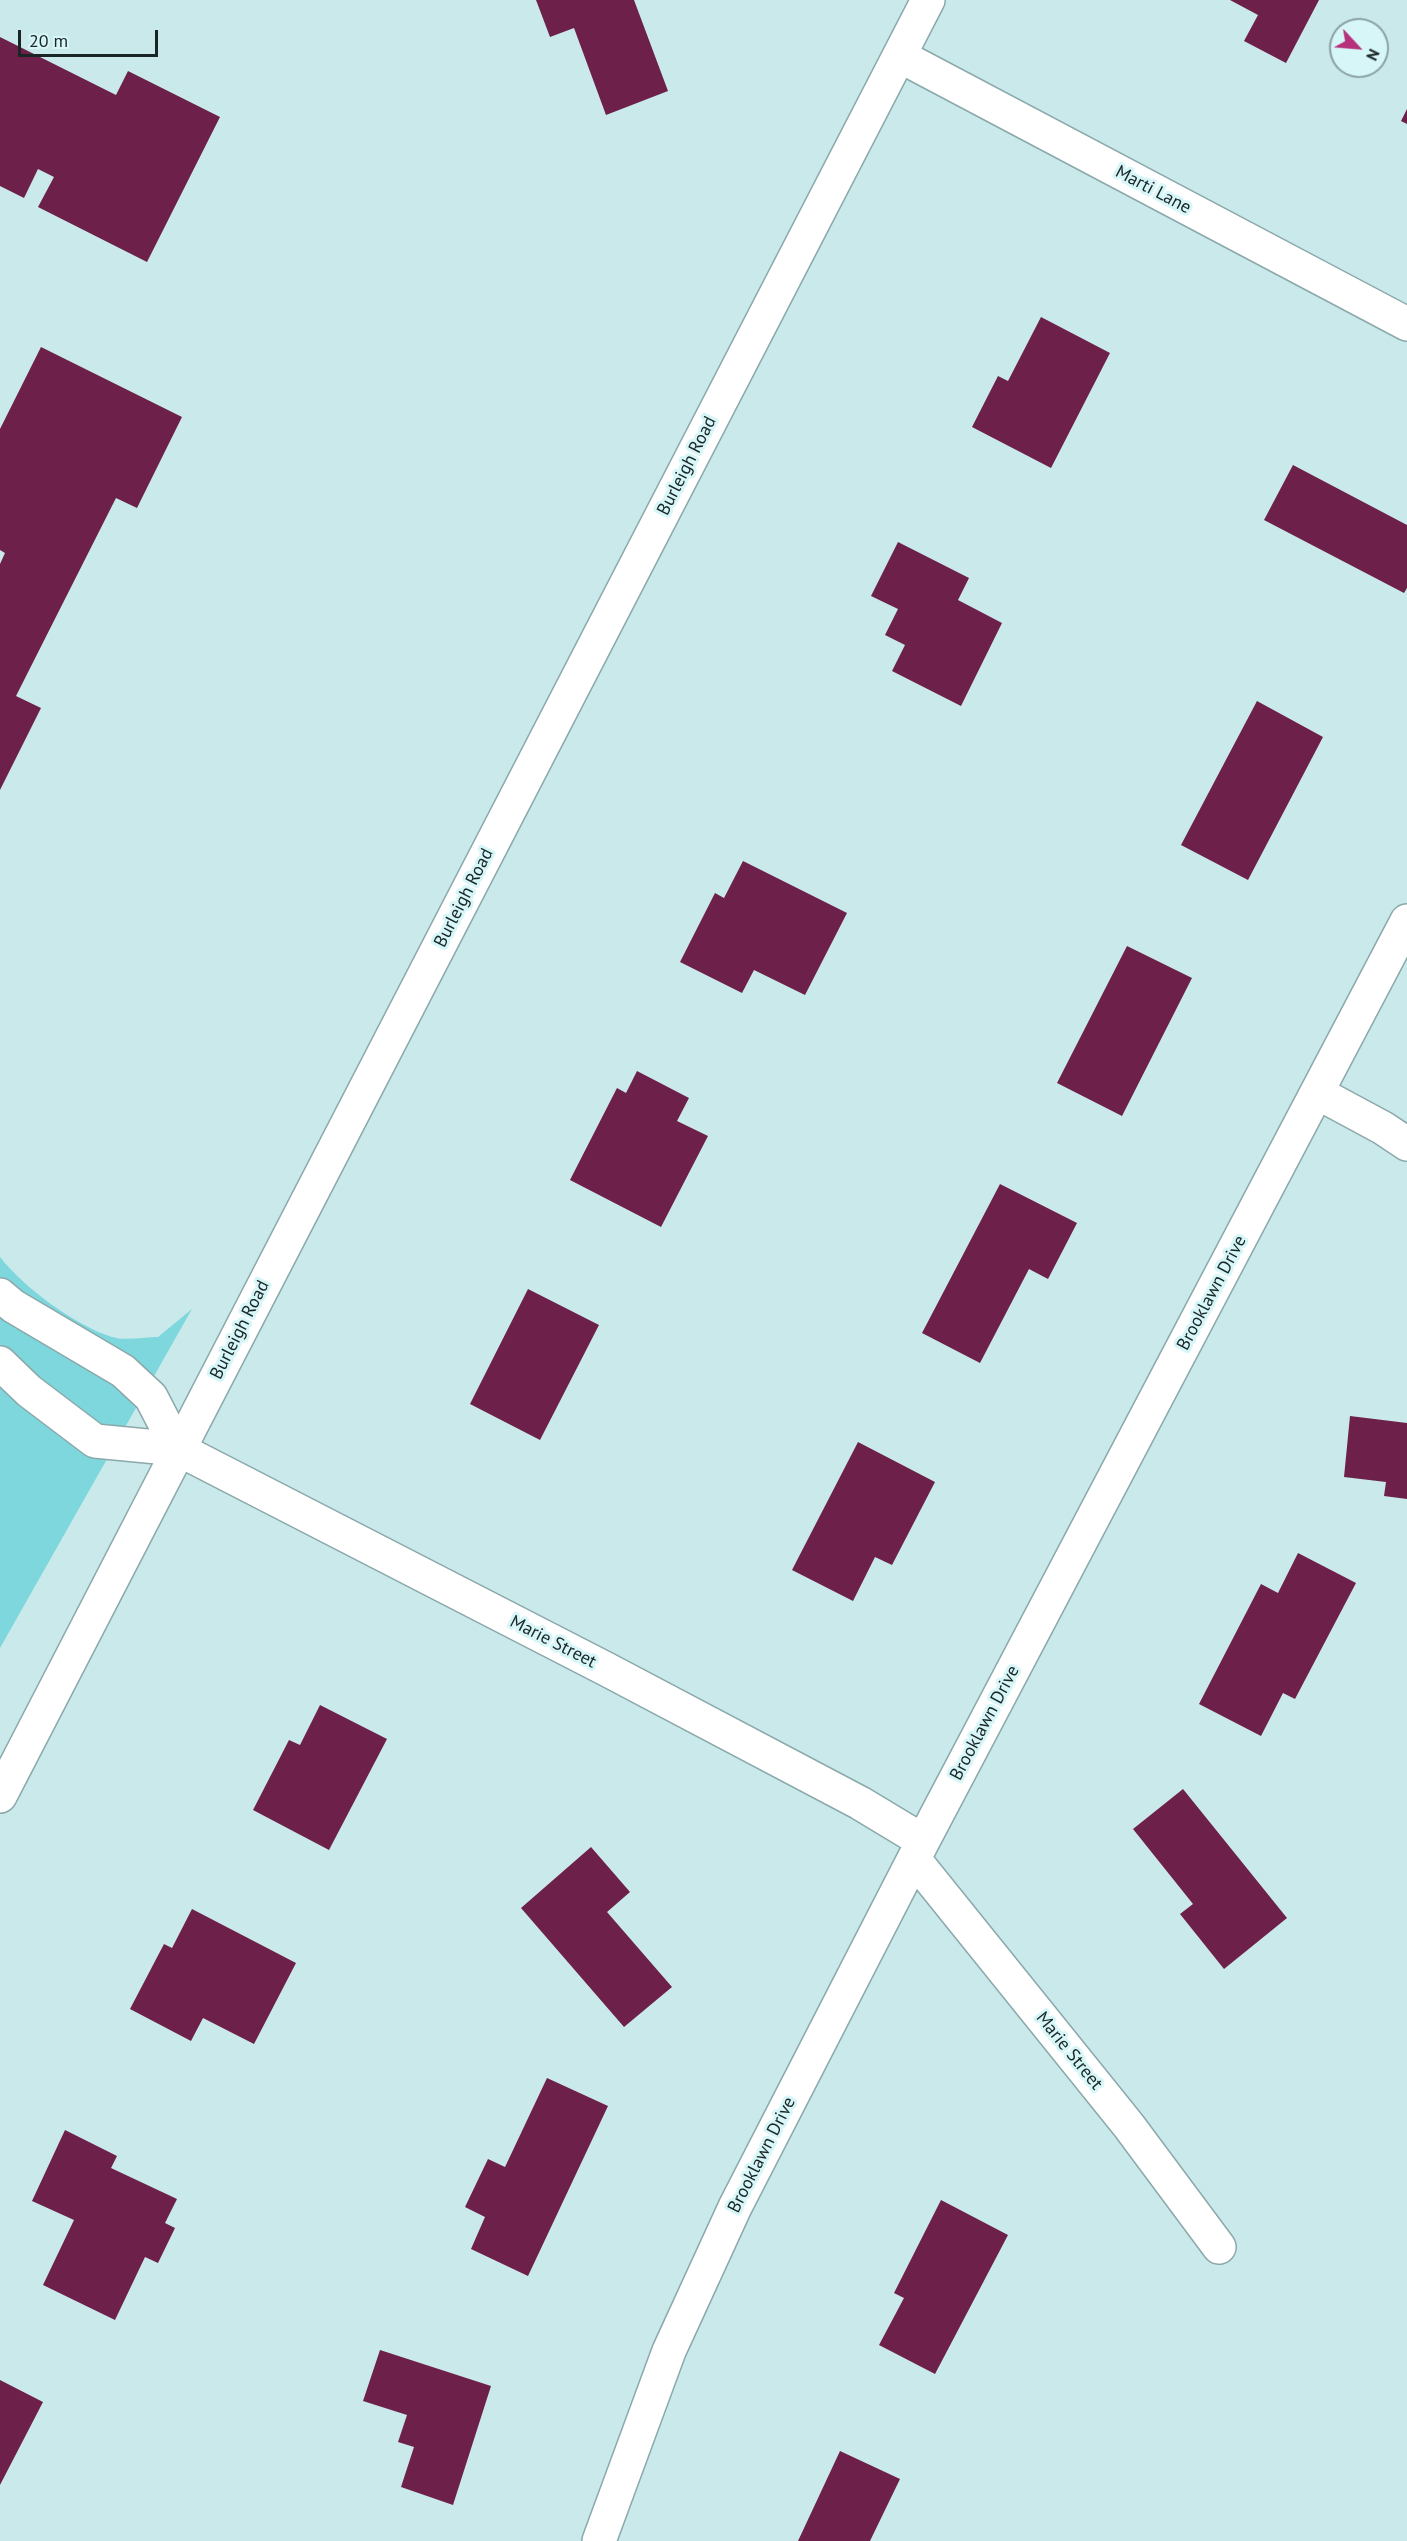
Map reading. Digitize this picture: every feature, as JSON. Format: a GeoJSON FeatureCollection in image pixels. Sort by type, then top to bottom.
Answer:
{"type":"FeatureCollection","features":[{"type":"Feature","properties":{"kind":"street","name":"Burleigh Road"},"geometry":{"type":"LineString","coordinates":[[0,1796],[928,0]]}},
{"type":"Feature","properties":{"kind":"street","name":"Marti Lane"},"geometry":{"type":"LineString","coordinates":[[900,56],[1407,324]]}},
{"type":"Feature","properties":{"kind":"street","name":"Brooklawn Drive"},"geometry":{"type":"LineString","coordinates":[[599,2541],[669,2351],[730,2217],[919,1850],[1407,921]]}},
{"type":"Feature","properties":{"kind":"street"},"geometry":{"type":"LineString","coordinates":[[1318,1093],[1383,1128],[1407,1144]]}},
{"type":"Feature","properties":{"kind":"street"},"geometry":{"type":"LineString","coordinates":[[0,1295],[13,1306],[123,1371],[150,1397],[178,1449]]}},
{"type":"Feature","properties":{"kind":"street"},"geometry":{"type":"LineString","coordinates":[[0,1364],[29,1391],[95,1441],[178,1449]]}},
{"type":"Feature","properties":{"kind":"street","name":"Marie Street"},"geometry":{"type":"LineString","coordinates":[[178,1449],[606,1669],[860,1803],[919,1850],[1219,2247]]}},
{"type":"Feature","properties":{"kind":"shaded area"},"geometry":{"type":"Polygon","coordinates":[[[0,1257],[22,1281],[51,1304],[83,1324],[112,1337],[129,1339],[158,1337],[192,1309],[0,1648],[0,1257]]]}},
{"type":"Feature","properties":{"kind":"building"},"geometry":{"type":"Polygon","coordinates":[[[536,0],[634,0],[668,91],[606,115],[574,28],[550,37],[536,0]]]}},
{"type":"Feature","properties":{"kind":"building"},"geometry":{"type":"Polygon","coordinates":[[[1230,0],[1319,0],[1286,63],[1244,41],[1258,15],[1230,0]]]}},
{"type":"Feature","properties":{"kind":"building"},"geometry":{"type":"Polygon","coordinates":[[[0,37],[116,95],[128,71],[220,117],[147,262],[38,207],[54,177],[38,169],[24,198],[0,186],[0,37]]]}},
{"type":"Feature","properties":{"kind":"building"},"geometry":{"type":"Polygon","coordinates":[[[1407,109],[1407,124],[1401,121],[1407,109]]]}},
{"type":"Feature","properties":{"kind":"building"},"geometry":{"type":"Polygon","coordinates":[[[1041,317],[1110,353],[1051,468],[972,427],[998,376],[1008,381],[1041,317]]]}},
{"type":"Feature","properties":{"kind":"building"},"geometry":{"type":"Polygon","coordinates":[[[41,347],[182,417],[137,508],[116,498],[16,696],[41,708],[0,790],[0,564],[5,553],[0,550],[0,429],[41,347]]]}},
{"type":"Feature","properties":{"kind":"building"},"geometry":{"type":"Polygon","coordinates":[[[1293,465],[1407,525],[1407,588],[1404,593],[1264,520],[1293,465]]]}},
{"type":"Feature","properties":{"kind":"building"},"geometry":{"type":"Polygon","coordinates":[[[898,542],[969,578],[958,600],[1002,623],[961,706],[892,671],[905,645],[885,635],[898,609],[871,596],[898,542]]]}},
{"type":"Feature","properties":{"kind":"building"},"geometry":{"type":"Polygon","coordinates":[[[1257,701],[1323,737],[1248,880],[1181,845],[1257,701]]]}},
{"type":"Feature","properties":{"kind":"building"},"geometry":{"type":"Polygon","coordinates":[[[743,861],[847,913],[805,995],[754,970],[742,993],[680,962],[715,893],[724,898],[743,861]]]}},
{"type":"Feature","properties":{"kind":"building"},"geometry":{"type":"Polygon","coordinates":[[[1127,946],[1192,978],[1122,1116],[1057,1083],[1127,946]]]}},
{"type":"Feature","properties":{"kind":"building"},"geometry":{"type":"Polygon","coordinates":[[[637,1071],[689,1098],[677,1121],[708,1136],[661,1227],[570,1180],[617,1088],[626,1093],[637,1071]]]}},
{"type":"Feature","properties":{"kind":"building"},"geometry":{"type":"Polygon","coordinates":[[[1000,1184],[1077,1223],[1048,1279],[1029,1269],[980,1363],[922,1333],[1000,1184]]]}},
{"type":"Feature","properties":{"kind":"building"},"geometry":{"type":"Polygon","coordinates":[[[528,1289],[599,1325],[540,1440],[470,1404],[528,1289]]]}},
{"type":"Feature","properties":{"kind":"building"},"geometry":{"type":"Polygon","coordinates":[[[1350,1416],[1407,1423],[1407,1499],[1384,1496],[1386,1482],[1344,1477],[1350,1416]]]}},
{"type":"Feature","properties":{"kind":"building"},"geometry":{"type":"Polygon","coordinates":[[[858,1442],[935,1482],[892,1565],[875,1557],[853,1601],[792,1570],[858,1442]]]}},
{"type":"Feature","properties":{"kind":"building"},"geometry":{"type":"Polygon","coordinates":[[[1298,1553],[1356,1583],[1295,1699],[1283,1693],[1261,1736],[1199,1704],[1261,1584],[1278,1593],[1298,1553]]]}},
{"type":"Feature","properties":{"kind":"building"},"geometry":{"type":"Polygon","coordinates":[[[320,1705],[387,1739],[329,1850],[253,1810],[289,1740],[300,1745],[320,1705]]]}},
{"type":"Feature","properties":{"kind":"building"},"geometry":{"type":"Polygon","coordinates":[[[1183,1789],[1287,1918],[1224,1969],[1180,1914],[1193,1904],[1133,1829],[1183,1789]]]}},
{"type":"Feature","properties":{"kind":"building"},"geometry":{"type":"Polygon","coordinates":[[[591,1847],[630,1892],[607,1912],[672,1987],[624,2027],[521,1908],[591,1847]]]}},
{"type":"Feature","properties":{"kind":"building"},"geometry":{"type":"Polygon","coordinates":[[[192,1909],[296,1963],[254,2044],[203,2018],[191,2041],[130,2009],[164,1944],[172,1948],[192,1909]]]}},
{"type":"Feature","properties":{"kind":"building"},"geometry":{"type":"Polygon","coordinates":[[[547,2078],[608,2106],[528,2276],[471,2249],[485,2217],[465,2207],[488,2159],[505,2167],[547,2078]]]}},
{"type":"Feature","properties":{"kind":"building"},"geometry":{"type":"Polygon","coordinates":[[[65,2130],[117,2156],[111,2168],[177,2199],[165,2223],[175,2228],[158,2263],[145,2257],[115,2320],[43,2285],[74,2220],[32,2201],[65,2130]]]}},
{"type":"Feature","properties":{"kind":"building"},"geometry":{"type":"Polygon","coordinates":[[[941,2200],[1008,2235],[935,2374],[879,2345],[904,2298],[894,2293],[941,2200]]]}},
{"type":"Feature","properties":{"kind":"building"},"geometry":{"type":"Polygon","coordinates":[[[380,2350],[491,2386],[453,2505],[401,2487],[414,2447],[398,2442],[407,2415],[363,2401],[380,2350]]]}},
{"type":"Feature","properties":{"kind":"building"},"geometry":{"type":"Polygon","coordinates":[[[0,2380],[43,2402],[0,2485],[0,2380]]]}},
{"type":"Feature","properties":{"kind":"building"},"geometry":{"type":"Polygon","coordinates":[[[840,2451],[900,2479],[870,2541],[798,2541],[840,2451]]]}}]}
